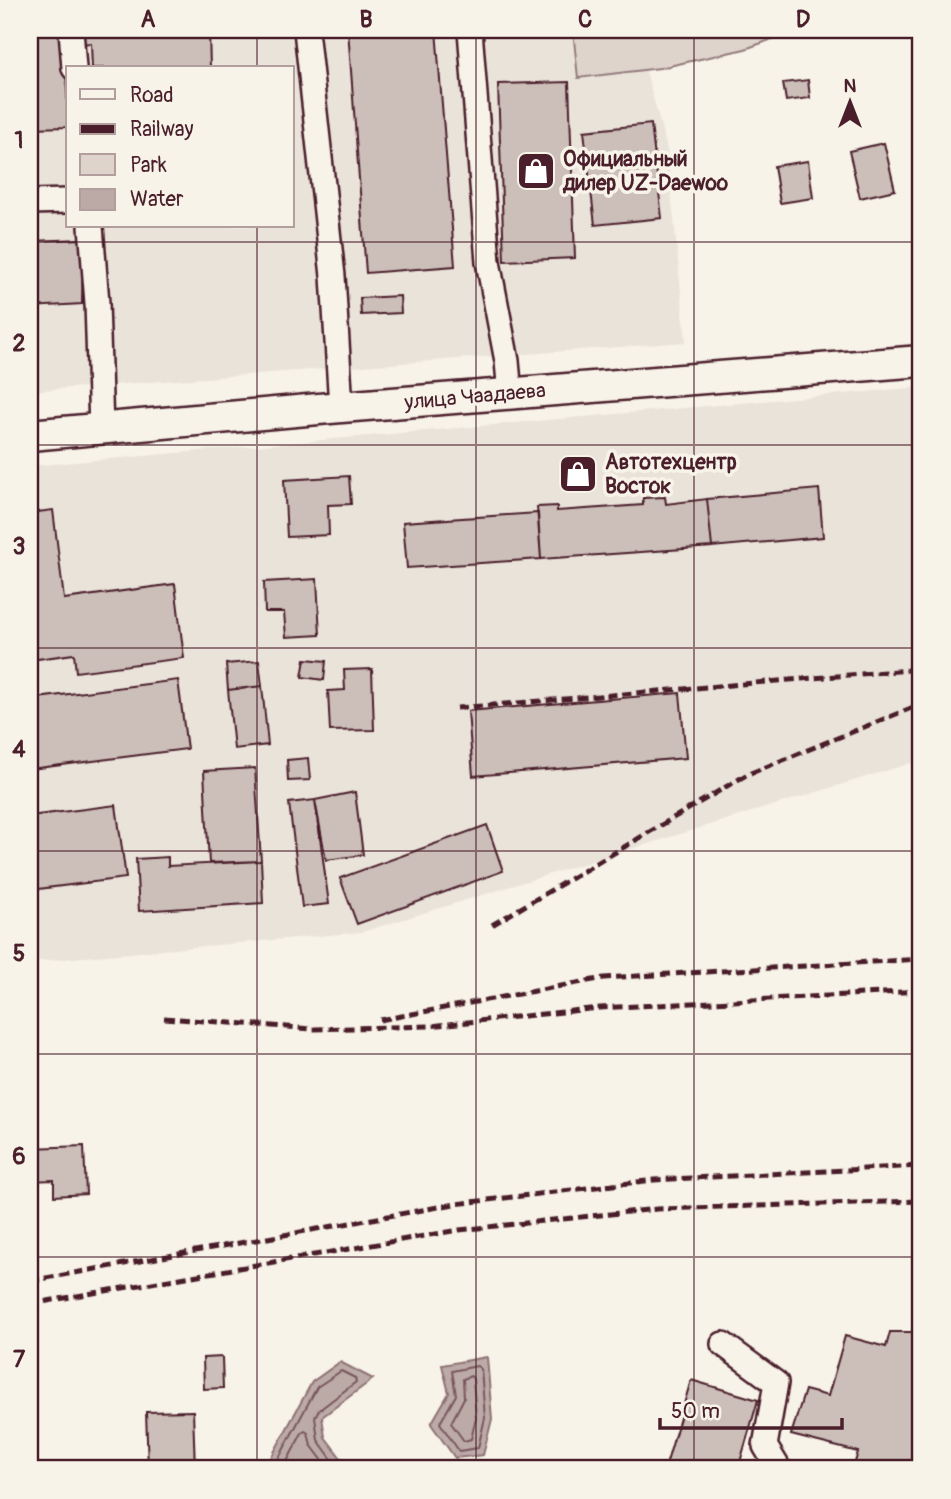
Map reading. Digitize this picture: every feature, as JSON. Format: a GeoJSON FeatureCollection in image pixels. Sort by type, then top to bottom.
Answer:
{"type":"FeatureCollection","features":[{"type":"Feature","properties":{"kind":"main road","name":"улица Чаадаева"},"geometry":{"type":"LineString","coordinates":[[30,435],[341,407],[921,361]]}},
{"type":"Feature","properties":{"kind":"street"},"geometry":{"type":"LineString","coordinates":[[71,30],[74,66]]}},
{"type":"Feature","properties":{"kind":"street"},"geometry":{"type":"LineString","coordinates":[[306,30],[333,276],[341,407]]}},
{"type":"Feature","properties":{"kind":"street"},"geometry":{"type":"LineString","coordinates":[[470,30],[488,262],[507,362],[510,394]]}},
{"type":"Feature","properties":{"kind":"street"},"geometry":{"type":"LineString","coordinates":[[30,202],[66,201]]}},
{"type":"Feature","properties":{"kind":"street"},"geometry":{"type":"LineString","coordinates":[[91,228],[101,429]]}},
{"type":"Feature","properties":{"kind":"street"},"geometry":{"type":"LineString","coordinates":[[723,1345],[776,1383],[765,1447],[779,1469]]}},
{"type":"Feature","properties":{"kind":"shaded area"},"geometry":{"type":"Polygon","coordinates":[[[30,30],[635,30],[667,149],[686,342],[30,391],[30,30]]]}},
{"type":"Feature","properties":{"kind":"shaded area"},"geometry":{"type":"Polygon","coordinates":[[[921,387],[921,760],[362,932],[30,962],[30,466],[921,387]]]}},
{"type":"Feature","properties":{"kind":"green space"},"geometry":{"type":"Polygon","coordinates":[[[573,30],[798,30],[745,49],[660,68],[578,78],[573,30]]]}},
{"type":"Feature","properties":{"kind":"water"},"geometry":{"type":"Polygon","coordinates":[[[487,1357],[492,1419],[483,1455],[455,1458],[431,1424],[449,1393],[442,1365],[487,1357]]]}},
{"type":"Feature","properties":{"kind":"water"},"geometry":{"type":"Polygon","coordinates":[[[340,1362],[373,1379],[322,1417],[325,1437],[347,1466],[345,1469],[265,1469],[312,1382],[340,1362]]]}},
{"type":"Feature","properties":{"kind":"building"},"geometry":{"type":"Polygon","coordinates":[[[30,30],[65,30],[66,127],[30,128],[30,30]]]}},
{"type":"Feature","properties":{"kind":"building"},"geometry":{"type":"Polygon","coordinates":[[[78,30],[209,30],[210,66],[92,66],[91,43],[79,44],[78,30]]]}},
{"type":"Feature","properties":{"kind":"building"},"geometry":{"type":"Polygon","coordinates":[[[348,30],[436,30],[455,266],[366,273],[348,30]]]}},
{"type":"Feature","properties":{"kind":"building"},"geometry":{"type":"Polygon","coordinates":[[[808,80],[810,98],[786,101],[783,83],[808,80]]]}},
{"type":"Feature","properties":{"kind":"building","name":"Официальный дилер UZ-Daewoo"},"geometry":{"type":"Polygon","coordinates":[[[569,82],[575,258],[504,261],[498,84],[569,82]]]}},
{"type":"Feature","properties":{"kind":"building"},"geometry":{"type":"Polygon","coordinates":[[[651,124],[662,218],[595,225],[584,131],[651,124]]]}},
{"type":"Feature","properties":{"kind":"building"},"geometry":{"type":"Polygon","coordinates":[[[921,124],[921,151],[916,126],[921,124]]]}},
{"type":"Feature","properties":{"kind":"building"},"geometry":{"type":"Polygon","coordinates":[[[884,143],[895,190],[860,198],[849,151],[884,143]]]}},
{"type":"Feature","properties":{"kind":"building"},"geometry":{"type":"Polygon","coordinates":[[[808,161],[813,198],[780,203],[774,166],[808,161]]]}},
{"type":"Feature","properties":{"kind":"building"},"geometry":{"type":"Polygon","coordinates":[[[83,239],[82,304],[30,307],[30,241],[83,239]]]}},
{"type":"Feature","properties":{"kind":"building"},"geometry":{"type":"Polygon","coordinates":[[[400,296],[401,313],[361,315],[360,298],[400,296]]]}},
{"type":"Feature","properties":{"kind":"building"},"geometry":{"type":"Polygon","coordinates":[[[349,476],[351,504],[328,505],[329,535],[287,537],[284,480],[349,476]]]}},
{"type":"Feature","properties":{"kind":"building"},"geometry":{"type":"Polygon","coordinates":[[[819,489],[823,537],[712,547],[707,499],[819,489]]]}},
{"type":"Feature","properties":{"kind":"building"},"geometry":{"type":"Polygon","coordinates":[[[665,497],[666,504],[707,499],[712,547],[541,559],[537,507],[557,506],[557,511],[643,505],[643,498],[665,497]]]}},
{"type":"Feature","properties":{"kind":"building"},"geometry":{"type":"Polygon","coordinates":[[[53,510],[64,599],[175,584],[184,658],[76,672],[74,654],[30,660],[30,513],[53,510]]]}},
{"type":"Feature","properties":{"kind":"building"},"geometry":{"type":"Polygon","coordinates":[[[538,513],[541,559],[407,568],[403,522],[538,513]]]}},
{"type":"Feature","properties":{"kind":"building"},"geometry":{"type":"Polygon","coordinates":[[[317,579],[320,635],[286,637],[284,612],[265,612],[264,582],[317,579]]]}},
{"type":"Feature","properties":{"kind":"building"},"geometry":{"type":"Polygon","coordinates":[[[305,659],[326,661],[324,680],[302,677],[305,659]]]}},
{"type":"Feature","properties":{"kind":"building"},"geometry":{"type":"Polygon","coordinates":[[[259,661],[262,686],[228,690],[226,664],[259,661]]]}},
{"type":"Feature","properties":{"kind":"building"},"geometry":{"type":"Polygon","coordinates":[[[372,669],[374,730],[330,731],[328,691],[345,690],[344,670],[372,669]]]}},
{"type":"Feature","properties":{"kind":"building"},"geometry":{"type":"Polygon","coordinates":[[[178,680],[187,749],[30,769],[30,699],[178,680]]]}},
{"type":"Feature","properties":{"kind":"building"},"geometry":{"type":"Polygon","coordinates":[[[262,686],[268,745],[234,749],[228,690],[262,686]]]}},
{"type":"Feature","properties":{"kind":"building"},"geometry":{"type":"Polygon","coordinates":[[[680,693],[686,758],[473,776],[468,711],[680,693]]]}},
{"type":"Feature","properties":{"kind":"building"},"geometry":{"type":"Polygon","coordinates":[[[308,758],[310,780],[288,781],[287,760],[308,758]]]}},
{"type":"Feature","properties":{"kind":"building"},"geometry":{"type":"Polygon","coordinates":[[[255,768],[261,861],[209,863],[204,771],[255,768]]]}},
{"type":"Feature","properties":{"kind":"building"},"geometry":{"type":"Polygon","coordinates":[[[355,792],[363,855],[326,860],[315,800],[355,792]]]}},
{"type":"Feature","properties":{"kind":"building"},"geometry":{"type":"Polygon","coordinates":[[[315,800],[329,904],[302,907],[289,803],[315,800]]]}},
{"type":"Feature","properties":{"kind":"building"},"geometry":{"type":"Polygon","coordinates":[[[116,805],[126,878],[30,890],[30,816],[116,805]]]}},
{"type":"Feature","properties":{"kind":"building"},"geometry":{"type":"Polygon","coordinates":[[[487,825],[503,871],[357,924],[340,878],[487,825]]]}},
{"type":"Feature","properties":{"kind":"building"},"geometry":{"type":"Polygon","coordinates":[[[168,857],[168,866],[261,861],[263,903],[139,911],[136,859],[168,857]]]}},
{"type":"Feature","properties":{"kind":"building"},"geometry":{"type":"Polygon","coordinates":[[[84,1146],[86,1194],[54,1196],[54,1180],[30,1181],[30,1148],[84,1146]]]}},
{"type":"Feature","properties":{"kind":"building"},"geometry":{"type":"Polygon","coordinates":[[[890,1332],[921,1332],[921,1469],[853,1469],[858,1452],[791,1435],[805,1390],[828,1396],[845,1336],[886,1347],[890,1332]]]}},
{"type":"Feature","properties":{"kind":"building"},"geometry":{"type":"Polygon","coordinates":[[[222,1357],[223,1388],[204,1389],[203,1358],[222,1357]]]}},
{"type":"Feature","properties":{"kind":"building"},"geometry":{"type":"Polygon","coordinates":[[[691,1380],[758,1400],[738,1469],[665,1469],[691,1380]]]}},
{"type":"Feature","properties":{"kind":"building"},"geometry":{"type":"Polygon","coordinates":[[[193,1411],[195,1469],[148,1468],[146,1412],[193,1411]]]}},
{"type":"Feature","properties":{"kind":"railway"},"geometry":{"type":"LineString","coordinates":[[457,708],[921,669]]}},
{"type":"Feature","properties":{"kind":"railway"},"geometry":{"type":"LineString","coordinates":[[492,925],[746,775],[921,704]]}},
{"type":"Feature","properties":{"kind":"railway"},"geometry":{"type":"LineString","coordinates":[[380,1020],[604,978],[921,959]]}},
{"type":"Feature","properties":{"kind":"railway"},"geometry":{"type":"LineString","coordinates":[[164,1018],[313,1029],[430,1026],[600,1008],[921,991]]}},
{"type":"Feature","properties":{"kind":"railway"},"geometry":{"type":"LineString","coordinates":[[30,1281],[455,1204],[654,1180],[921,1166]]}},
{"type":"Feature","properties":{"kind":"railway"},"geometry":{"type":"LineString","coordinates":[[30,1304],[459,1230],[657,1209],[921,1201]]}},
{"type":"Feature","properties":{"kind":"place","name":"Официальный дилер UZ-Daewoo"},"geometry":{"type":"Point","coordinates":[536,171]}},
{"type":"Feature","properties":{"kind":"place","name":"Автотехцентр Восток"},"geometry":{"type":"Point","coordinates":[578,474]}}]}
